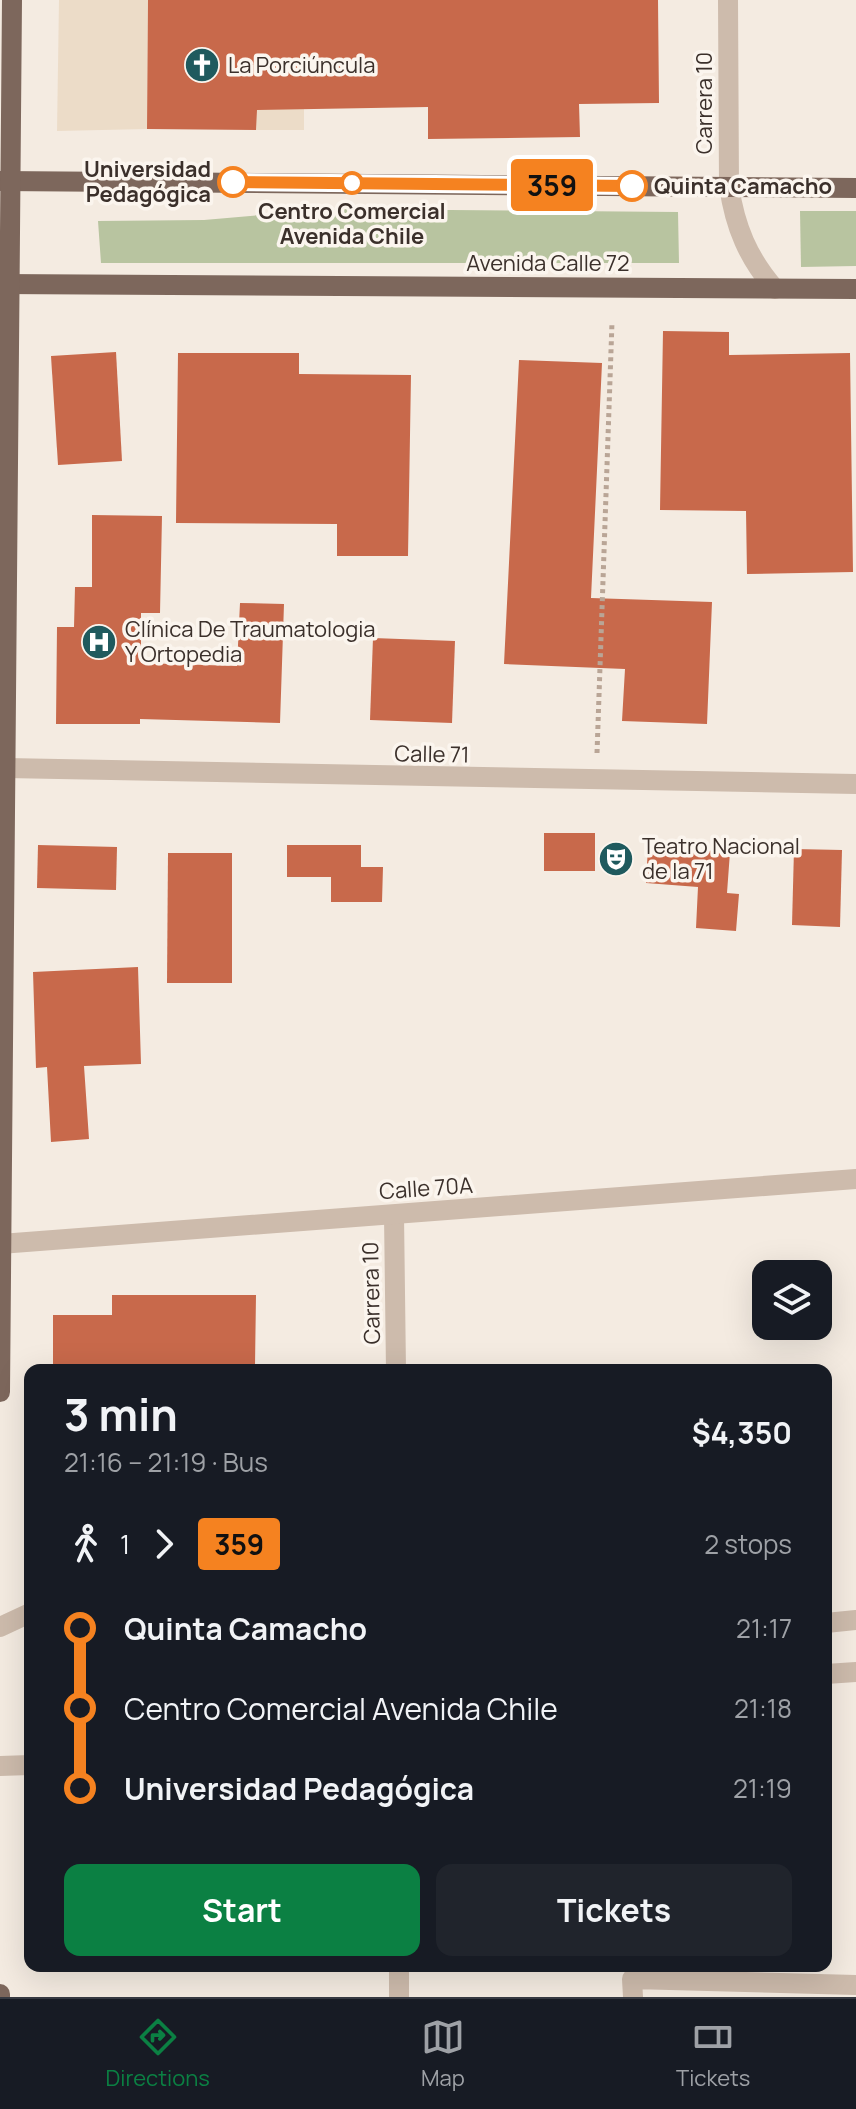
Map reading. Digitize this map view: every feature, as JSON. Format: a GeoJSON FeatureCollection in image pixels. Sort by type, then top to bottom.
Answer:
{"type":"FeatureCollection","features":[{"type":"Feature","properties":{"kind":"main road"},"geometry":{"type":"LineString","coordinates":[[0,1392],[6,768],[5,181],[12,0]]}},
{"type":"Feature","properties":{"kind":"main road"},"geometry":{"type":"LineString","coordinates":[[5,181],[856,188]]}},
{"type":"Feature","properties":{"kind":"main road","name":"Avenida Calle 72"},"geometry":{"type":"LineString","coordinates":[[5,284],[856,289]]}},
{"type":"Feature","properties":{"kind":"street","name":"Carrera 10"},"geometry":{"type":"LineString","coordinates":[[728,0],[729,186],[744,246],[775,289]]}},
{"type":"Feature","properties":{"kind":"street","name":"Calle 71"},"geometry":{"type":"LineString","coordinates":[[6,768],[595,782],[856,784]]}},
{"type":"Feature","properties":{"kind":"street","name":"Calle 70A"},"geometry":{"type":"LineString","coordinates":[[1,1244],[856,1179]]}},
{"type":"Feature","properties":{"kind":"street","name":"Carrera 10"},"geometry":{"type":"LineString","coordinates":[[394,1215],[396,1364]]}},
{"type":"Feature","properties":{"kind":"street"},"geometry":{"type":"LineString","coordinates":[[0,1627],[24,1616]]}},
{"type":"Feature","properties":{"kind":"street"},"geometry":{"type":"LineString","coordinates":[[832,1622],[856,1620]]}},
{"type":"Feature","properties":{"kind":"street"},"geometry":{"type":"LineString","coordinates":[[832,1674],[856,1672]]}},
{"type":"Feature","properties":{"kind":"street"},"geometry":{"type":"LineString","coordinates":[[0,1766],[24,1765]]}},
{"type":"Feature","properties":{"kind":"street"},"geometry":{"type":"LineString","coordinates":[[399,1972],[399,1997]]}},
{"type":"Feature","properties":{"kind":"street"},"geometry":{"type":"LineString","coordinates":[[633,1997],[632,1979],[856,1985]]}},
{"type":"Feature","properties":{"kind":"path"},"geometry":{"type":"LineString","coordinates":[[595,782],[612,322]]}},
{"type":"Feature","properties":{"kind":"green space"},"geometry":{"type":"Polygon","coordinates":[[[328,209],[678,212],[679,263],[101,263],[98,221],[204,220],[328,209]]]}},
{"type":"Feature","properties":{"kind":"green space"},"geometry":{"type":"Polygon","coordinates":[[[800,211],[856,211],[856,266],[801,267],[800,211]]]}},
{"type":"Feature","properties":{"kind":"shaded area"},"geometry":{"type":"Polygon","coordinates":[[[59,0],[148,0],[147,129],[57,131],[59,0]]]}},
{"type":"Feature","properties":{"kind":"shaded area"},"geometry":{"type":"Polygon","coordinates":[[[258,0],[304,0],[304,130],[256,130],[258,0]]]}},
{"type":"Feature","properties":{"kind":"building","name":"Centro Comercial Avenida Chile"},"geometry":{"type":"Polygon","coordinates":[[[148,0],[658,0],[659,103],[579,104],[580,137],[428,139],[428,107],[257,110],[256,130],[147,129],[148,0]]]}},
{"type":"Feature","properties":{"kind":"building"},"geometry":{"type":"Polygon","coordinates":[[[663,331],[729,332],[729,355],[850,353],[853,572],[747,574],[746,511],[660,510],[663,331]]]}},
{"type":"Feature","properties":{"kind":"building"},"geometry":{"type":"Polygon","coordinates":[[[116,352],[122,461],[58,465],[51,356],[116,352]]]}},
{"type":"Feature","properties":{"kind":"building"},"geometry":{"type":"Polygon","coordinates":[[[178,353],[299,353],[299,374],[411,375],[408,556],[337,556],[337,524],[176,523],[178,353]]]}},
{"type":"Feature","properties":{"kind":"building"},"geometry":{"type":"Polygon","coordinates":[[[519,360],[602,363],[591,598],[712,602],[707,724],[622,721],[625,669],[504,664],[519,360]]]}},
{"type":"Feature","properties":{"kind":"building"},"geometry":{"type":"Polygon","coordinates":[[[92,515],[162,516],[160,613],[141,613],[141,663],[237,666],[240,603],[284,604],[280,723],[140,719],[140,724],[56,724],[57,627],[74,627],[75,587],[92,587],[92,515]]]}},
{"type":"Feature","properties":{"kind":"building"},"geometry":{"type":"Polygon","coordinates":[[[373,638],[455,641],[452,723],[370,720],[373,638]]]}},
{"type":"Feature","properties":{"kind":"building"},"geometry":{"type":"Polygon","coordinates":[[[544,833],[595,833],[595,871],[544,871],[544,833]]]}},
{"type":"Feature","properties":{"kind":"building"},"geometry":{"type":"Polygon","coordinates":[[[38,845],[117,847],[116,890],[37,888],[38,845]]]}},
{"type":"Feature","properties":{"kind":"building"},"geometry":{"type":"Polygon","coordinates":[[[287,845],[361,845],[361,867],[383,867],[382,902],[331,902],[331,877],[287,877],[287,845]]]}},
{"type":"Feature","properties":{"kind":"building"},"geometry":{"type":"Polygon","coordinates":[[[648,846],[730,852],[727,893],[739,894],[736,931],[696,928],[698,887],[646,883],[648,846]]]}},
{"type":"Feature","properties":{"kind":"building"},"geometry":{"type":"Polygon","coordinates":[[[794,849],[842,850],[840,927],[792,925],[794,849]]]}},
{"type":"Feature","properties":{"kind":"building"},"geometry":{"type":"Polygon","coordinates":[[[168,853],[232,853],[232,983],[167,983],[168,853]]]}},
{"type":"Feature","properties":{"kind":"building"},"geometry":{"type":"Polygon","coordinates":[[[138,967],[141,1064],[84,1066],[89,1139],[51,1142],[47,1067],[36,1068],[33,972],[138,967]]]}},
{"type":"Feature","properties":{"kind":"building"},"geometry":{"type":"Polygon","coordinates":[[[112,1295],[256,1295],[255,1364],[53,1364],[53,1315],[112,1315],[112,1295]]]}},
{"type":"Feature","properties":{"kind":"bus line","name":"359"},"geometry":{"type":"LineString","coordinates":[[233,182],[632,186]]}},
{"type":"Feature","properties":{"kind":"place","name":"La Porciúncula"},"geometry":{"type":"Point","coordinates":[202,65]}},
{"type":"Feature","properties":{"kind":"place","name":"Universidad Pedagógica"},"geometry":{"type":"Point","coordinates":[233,182]}},
{"type":"Feature","properties":{"kind":"place","name":"Centro Comercial Avenida Chile"},"geometry":{"type":"Point","coordinates":[352,183]}},
{"type":"Feature","properties":{"kind":"place","name":"Quinta Camacho"},"geometry":{"type":"Point","coordinates":[632,186]}},
{"type":"Feature","properties":{"kind":"place","name":"Clínica De Traumatologia Y Ortopedia"},"geometry":{"type":"Point","coordinates":[99,642]}},
{"type":"Feature","properties":{"kind":"place","name":"Teatro Nacional de la 71"},"geometry":{"type":"Point","coordinates":[616,859]}}]}
